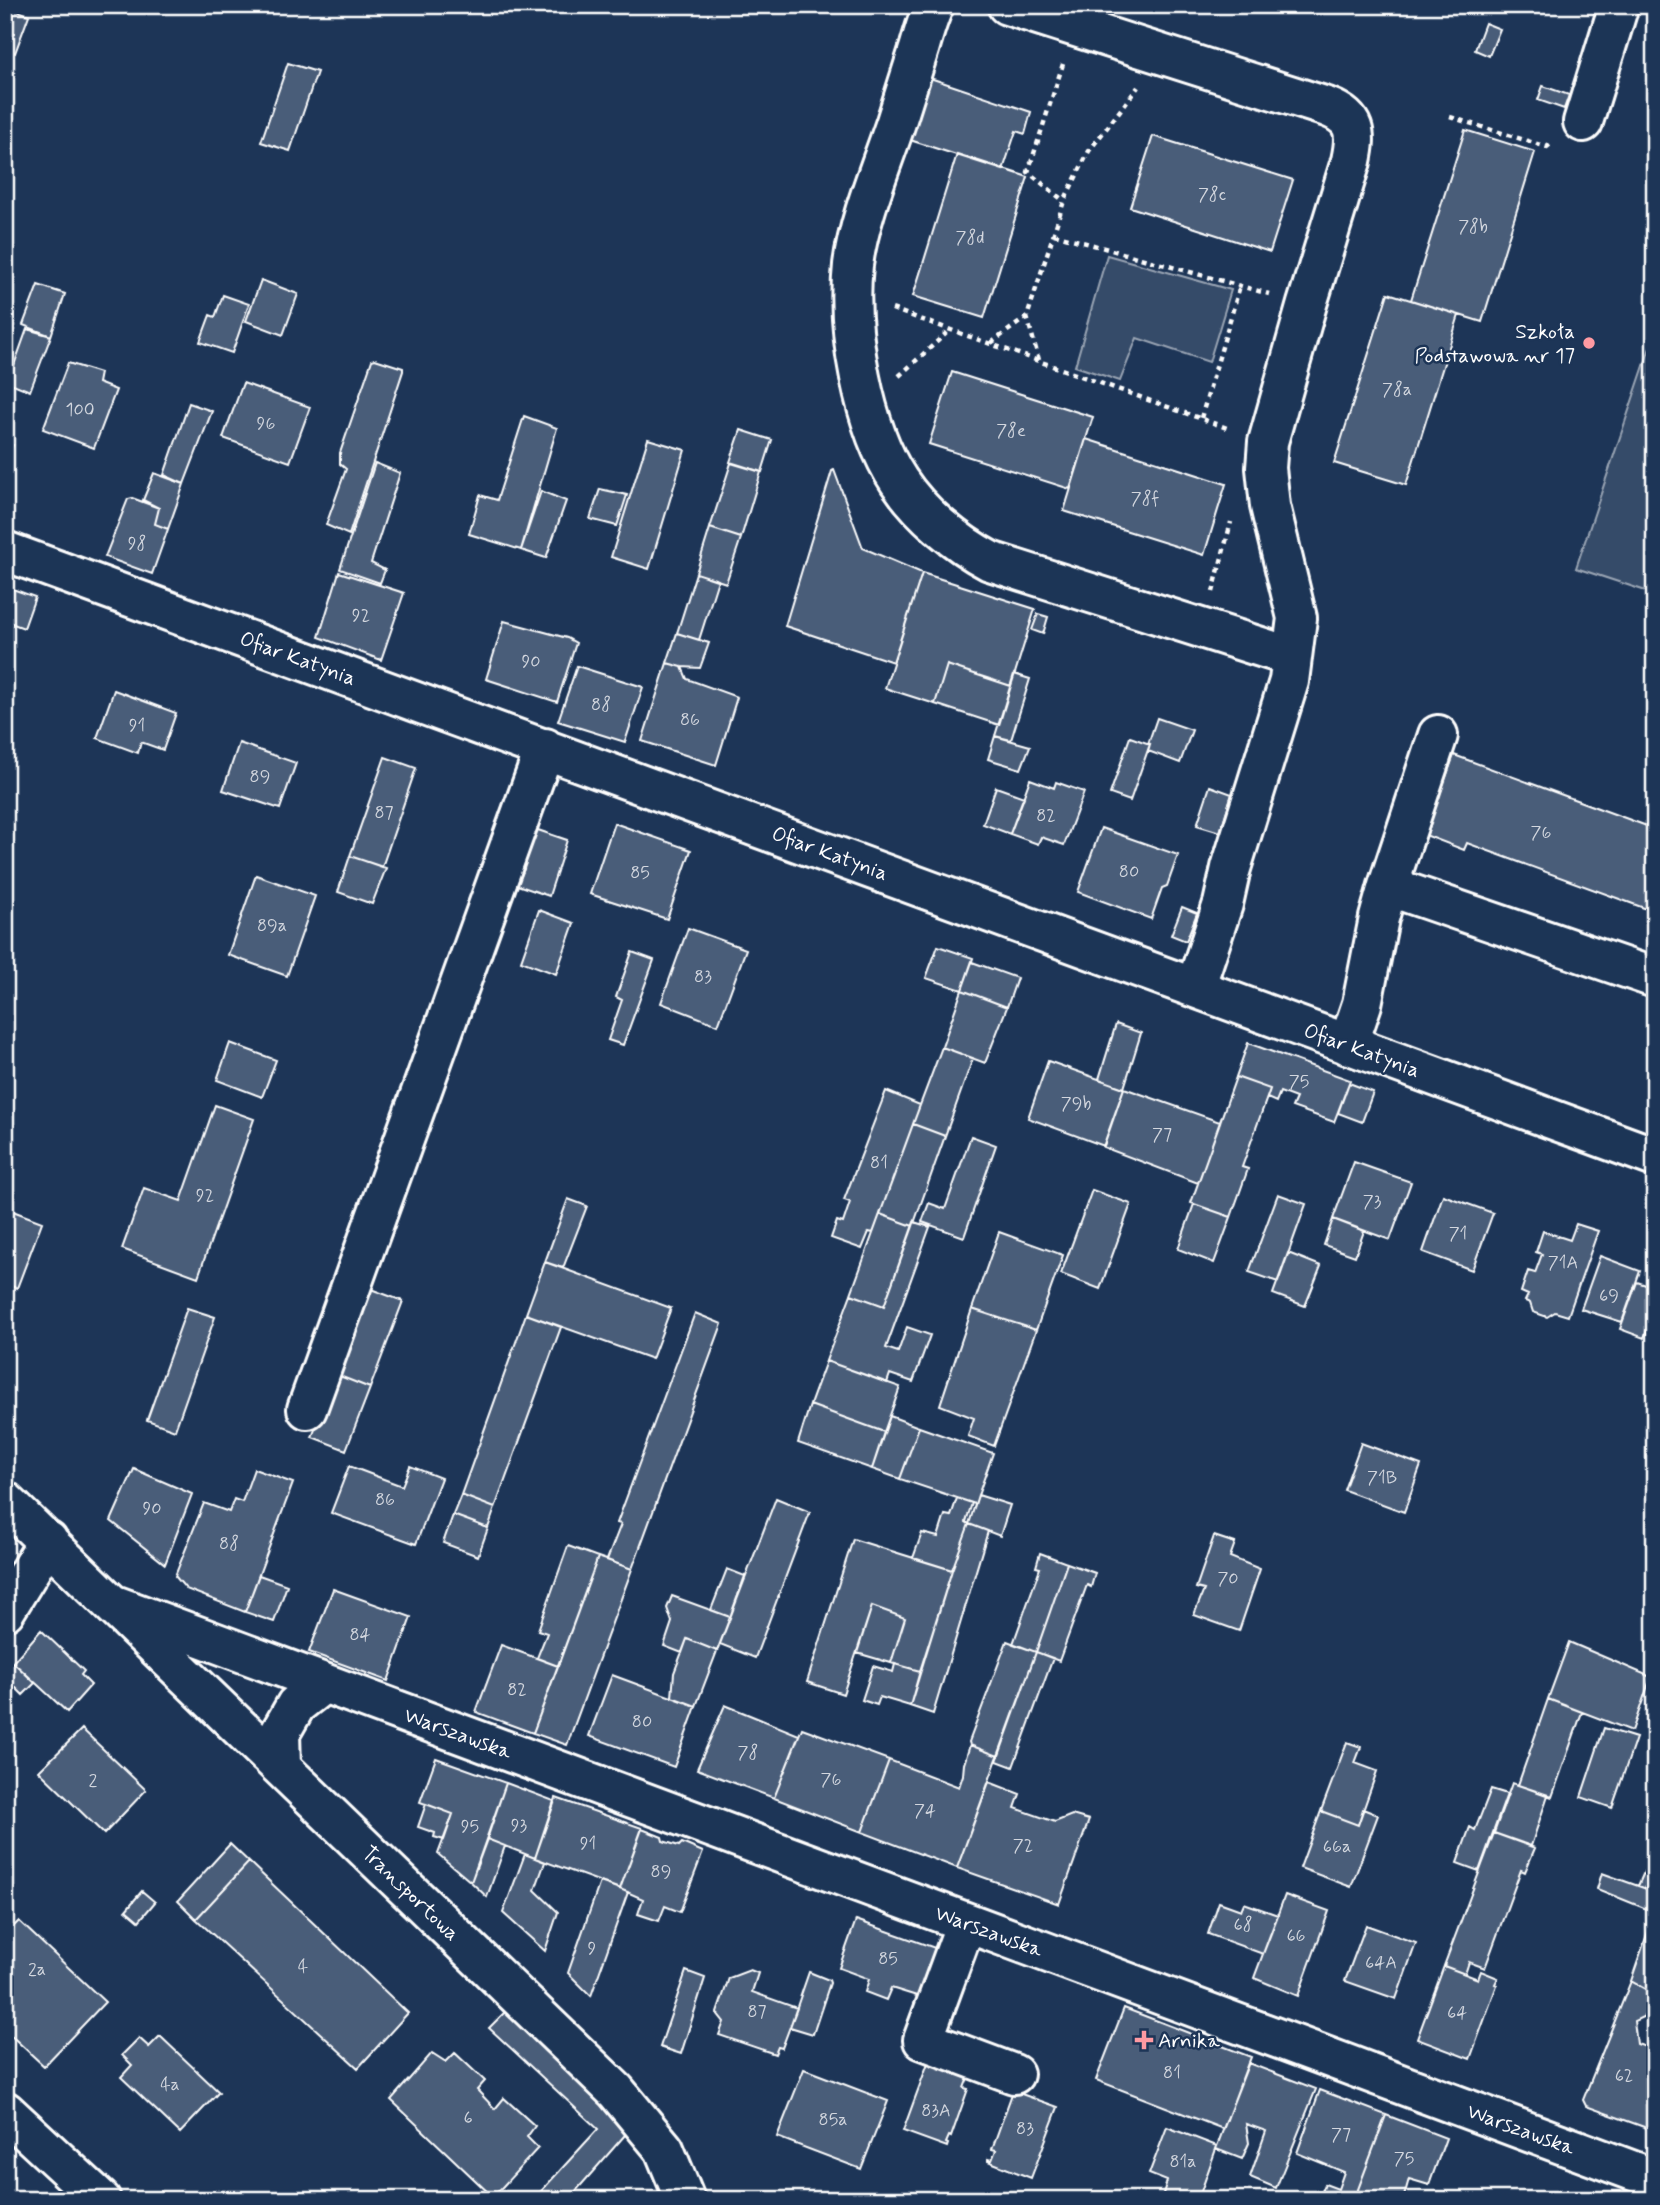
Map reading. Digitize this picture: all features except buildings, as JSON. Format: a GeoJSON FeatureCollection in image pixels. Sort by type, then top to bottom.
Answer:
{"type":"FeatureCollection","features":[{"type":"Feature","properties":{"kind":"street"},"geometry":{"type":"LineString","coordinates":[[934,5],[860,234],[853,265],[854,338],[867,405],[876,432],[899,481],[928,515],[980,556],[1016,571],[1292,657]]}},
{"type":"Feature","properties":{"kind":"street"},"geometry":{"type":"LineString","coordinates":[[1007,5],[1327,107],[1339,112],[1352,124],[1356,141],[1268,442],[1266,468],[1270,506],[1297,618],[1287,691],[1195,988]]}},
{"type":"Feature","properties":{"kind":"street"},"geometry":{"type":"LineString","coordinates":[[1583,122],[1619,5]]}},
{"type":"Feature","properties":{"kind":"street","name":"Ofiar Katynia"},"geometry":{"type":"LineString","coordinates":[[5,551],[1655,1157]]}},
{"type":"Feature","properties":{"kind":"street"},"geometry":{"type":"LineString","coordinates":[[1348,1045],[1362,1004],[1388,886],[1438,735]]}},
{"type":"Feature","properties":{"kind":"street"},"geometry":{"type":"LineString","coordinates":[[307,1409],[545,748]]}},
{"type":"Feature","properties":{"kind":"street"},"geometry":{"type":"LineString","coordinates":[[1388,886],[1655,978]]}},
{"type":"Feature","properties":{"kind":"street","name":"Warszawska"},"geometry":{"type":"LineString","coordinates":[[5,1501],[112,1604],[1655,2179]]}},
{"type":"Feature","properties":{"kind":"street"},"geometry":{"type":"LineString","coordinates":[[5,1611],[48,1541]]}},
{"type":"Feature","properties":{"kind":"street","name":"Transportowa"},"geometry":{"type":"LineString","coordinates":[[112,1604],[616,2091],[664,2149],[685,2200]]}},
{"type":"Feature","properties":{"kind":"street"},"geometry":{"type":"LineString","coordinates":[[281,1767],[280,1733],[296,1705],[324,1683]]}},
{"type":"Feature","properties":{"kind":"street"},"geometry":{"type":"LineString","coordinates":[[966,1923],[923,2040],[1014,2074]]}},
{"type":"Feature","properties":{"kind":"street"},"geometry":{"type":"LineString","coordinates":[[5,2111],[101,2200]]}},
{"type":"Feature","properties":{"kind":"path"},"geometry":{"type":"LineString","coordinates":[[1064,201],[1028,172],[1075,27]]}},
{"type":"Feature","properties":{"kind":"path"},"geometry":{"type":"LineString","coordinates":[[1039,361],[1027,317],[1064,201],[1089,150],[1163,54]]}},
{"type":"Feature","properties":{"kind":"path"},"geometry":{"type":"LineString","coordinates":[[1450,117],[1547,146],[1583,122]]}},
{"type":"Feature","properties":{"kind":"path"},"geometry":{"type":"LineString","coordinates":[[1054,234],[1307,304]]}},
{"type":"Feature","properties":{"kind":"path"},"geometry":{"type":"LineString","coordinates":[[1201,418],[1240,286]]}},
{"type":"Feature","properties":{"kind":"path"},"geometry":{"type":"LineString","coordinates":[[852,294],[1268,442]]}},
{"type":"Feature","properties":{"kind":"path"},"geometry":{"type":"LineString","coordinates":[[991,344],[1027,317]]}},
{"type":"Feature","properties":{"kind":"path"},"geometry":{"type":"LineString","coordinates":[[867,405],[951,329]]}},
{"type":"Feature","properties":{"kind":"path"},"geometry":{"type":"LineString","coordinates":[[1203,630],[1233,514]]}},
{"type":"Feature","properties":{"kind":"shaded area"},"geometry":{"type":"Polygon","coordinates":[[[1107,255],[1231,290],[1209,362],[1137,338],[1120,381],[1075,366],[1107,255]]]}},
{"type":"Feature","properties":{"kind":"shaded area"},"geometry":{"type":"Polygon","coordinates":[[[1655,333],[1655,594],[1576,568],[1655,333]]]}},
{"type":"Feature","properties":{"kind":"place","name":"Szkoła Podstawowa nr 17"},"geometry":{"type":"Point","coordinates":[1589,343]}},
{"type":"Feature","properties":{"kind":"place","name":"Arnika"},"geometry":{"type":"Point","coordinates":[1144,2040]}}]}
